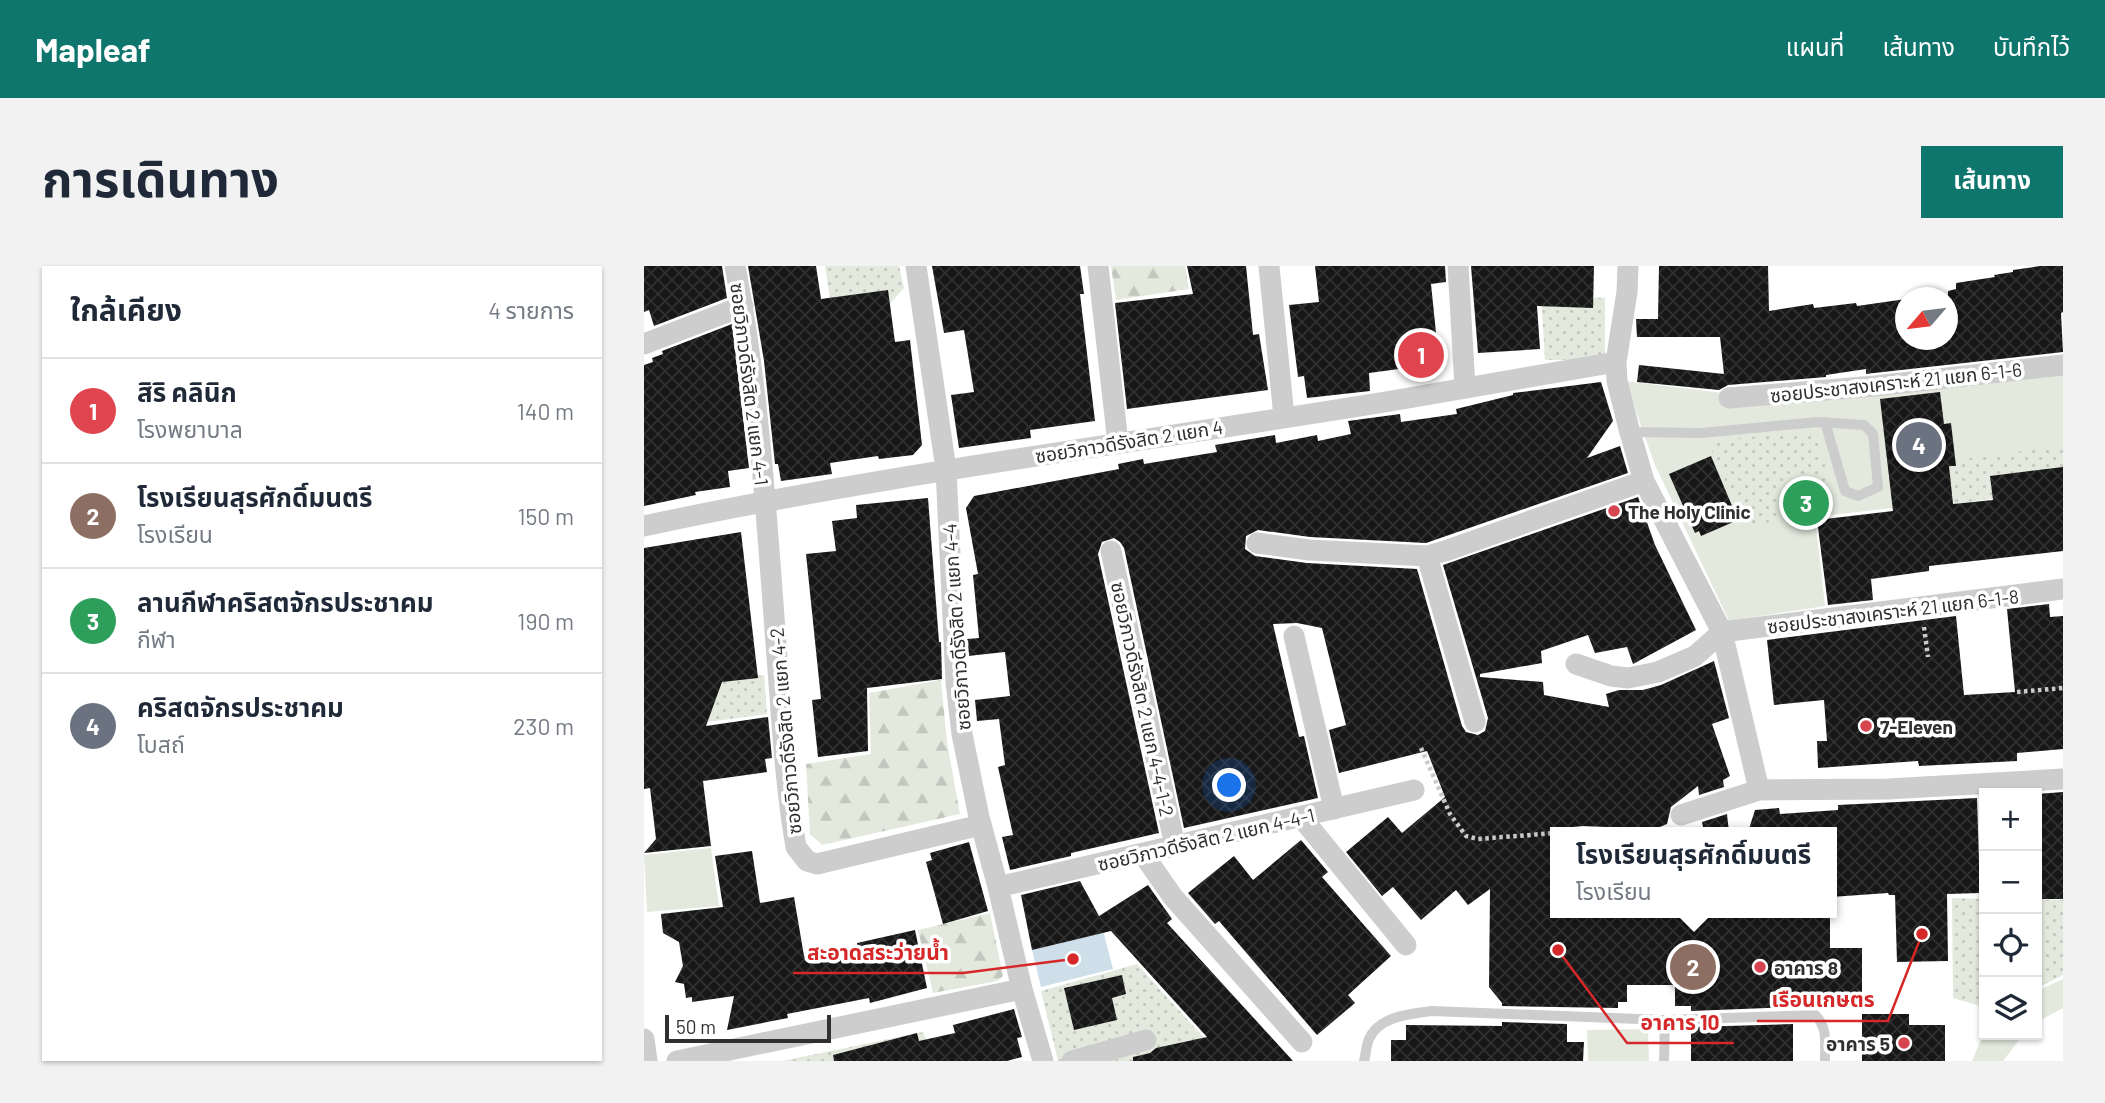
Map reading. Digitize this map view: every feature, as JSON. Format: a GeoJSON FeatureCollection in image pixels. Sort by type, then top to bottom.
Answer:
{"type":"FeatureCollection","features":[{"type":"Feature","properties":{"kind":"street","name":"ซอยวิภาวดีรังสิต 2 แยก 4-1"},"geometry":{"type":"LineString","coordinates":[[735,266],[743,306],[765,502]]}},
{"type":"Feature","properties":{"kind":"street","name":"ซอยวิภาวดีรังสิต 2 แยก 4-4"},"geometry":{"type":"LineString","coordinates":[[916,266],[946,469],[956,682],[962,734],[981,825],[1043,1061]]}},
{"type":"Feature","properties":{"kind":"street"},"geometry":{"type":"LineString","coordinates":[[1098,266],[1118,443]]}},
{"type":"Feature","properties":{"kind":"street"},"geometry":{"type":"LineString","coordinates":[[1269,266],[1284,417]]}},
{"type":"Feature","properties":{"kind":"street"},"geometry":{"type":"LineString","coordinates":[[1458,266],[1465,387]]}},
{"type":"Feature","properties":{"kind":"street"},"geometry":{"type":"LineString","coordinates":[[1628,266],[1627,292],[1616,362],[1617,381],[1644,481],[1722,632],[1759,790]]}},
{"type":"Feature","properties":{"kind":"street"},"geometry":{"type":"LineString","coordinates":[[644,344],[743,306]]}},
{"type":"Feature","properties":{"kind":"street","name":"ซอยวิภาวดีรังสิต 2 แยก 4"},"geometry":{"type":"LineString","coordinates":[[644,526],[946,469],[1393,401],[1616,362]]}},
{"type":"Feature","properties":{"kind":"street","name":"ซอยประชาสงเคราะห์ 21 แยก 6-1-6"},"geometry":{"type":"LineString","coordinates":[[1730,398],[1875,386],[2063,365]]}},
{"type":"Feature","properties":{"kind":"street"},"geometry":{"type":"LineString","coordinates":[[1257,543],[1309,550],[1427,555],[1644,481]]}},
{"type":"Feature","properties":{"kind":"street","name":"ซอยวิภาวดีรังสิต 2 แยก 4-2"},"geometry":{"type":"LineString","coordinates":[[765,502],[783,730],[793,827],[796,847],[800,854],[807,861],[817,864],[981,825]]}},
{"type":"Feature","properties":{"kind":"street","name":"ซอยวิภาวดีรังสิต 2 แยก 4-4-1-2"},"geometry":{"type":"LineString","coordinates":[[1111,551],[1175,846]]}},
{"type":"Feature","properties":{"kind":"street"},"geometry":{"type":"LineString","coordinates":[[1427,555],[1475,722]]}},
{"type":"Feature","properties":{"kind":"street","name":"ซอยประชาสงเคราะห์ 21 แยก 6-1-8"},"geometry":{"type":"LineString","coordinates":[[1722,632],[2063,589]]}},
{"type":"Feature","properties":{"kind":"street"},"geometry":{"type":"LineString","coordinates":[[1576,664],[1611,676],[1628,678],[1658,672],[1695,656],[1722,632]]}},
{"type":"Feature","properties":{"kind":"street"},"geometry":{"type":"LineString","coordinates":[[1294,636],[1334,810]]}},
{"type":"Feature","properties":{"kind":"street"},"geometry":{"type":"LineString","coordinates":[[1681,815],[1759,790],[1888,789],[2063,779]]}},
{"type":"Feature","properties":{"kind":"street","name":"ซอยวิภาวดีรังสิต 2 แยก 4-4-1"},"geometry":{"type":"LineString","coordinates":[[998,887],[1414,790]]}},
{"type":"Feature","properties":{"kind":"street"},"geometry":{"type":"LineString","coordinates":[[1301,817],[1406,945]]}},
{"type":"Feature","properties":{"kind":"street"},"geometry":{"type":"LineString","coordinates":[[1143,854],[1173,897],[1302,1042]]}},
{"type":"Feature","properties":{"kind":"street"},"geometry":{"type":"LineString","coordinates":[[677,1061],[1022,989]]}},
{"type":"Feature","properties":{"kind":"street"},"geometry":{"type":"LineString","coordinates":[[644,1039],[647,1061]]}},
{"type":"Feature","properties":{"kind":"street"},"geometry":{"type":"LineString","coordinates":[[1072,1061],[1146,1040]]}},
{"type":"Feature","properties":{"kind":"lane"},"geometry":{"type":"LineString","coordinates":[[1630,432],[1701,433],[1825,422],[1864,425],[1872,434],[1878,487],[1858,496],[1845,491],[1825,422]]}},
{"type":"Feature","properties":{"kind":"lane"},"geometry":{"type":"LineString","coordinates":[[1364,1061],[1369,1038],[1385,1022],[1405,1014],[1432,1011],[1665,1020],[1815,1015],[1822,1022],[1825,1034],[1825,1061]]}},
{"type":"Feature","properties":{"kind":"lane"},"geometry":{"type":"LineString","coordinates":[[1664,1061],[1665,1020]]}},
{"type":"Feature","properties":{"kind":"path"},"geometry":{"type":"LineString","coordinates":[[1922,607],[1928,657]]}},
{"type":"Feature","properties":{"kind":"path"},"geometry":{"type":"LineString","coordinates":[[2017,692],[2063,688]]}},
{"type":"Feature","properties":{"kind":"path"},"geometry":{"type":"LineString","coordinates":[[1421,748],[1450,814],[1466,836],[1478,839],[1550,833]]}},
{"type":"Feature","properties":{"kind":"green space"},"geometry":{"type":"Polygon","coordinates":[[[825,266],[899,266],[904,288],[848,350],[838,351],[825,266]]]}},
{"type":"Feature","properties":{"kind":"green space"},"geometry":{"type":"Polygon","coordinates":[[[1111,266],[1185,266],[1189,289],[1116,300],[1111,266]]]}},
{"type":"Feature","properties":{"kind":"green space"},"geometry":{"type":"Polygon","coordinates":[[[1541,295],[1605,298],[1605,354],[1592,360],[1545,360],[1541,295]]]}},
{"type":"Feature","properties":{"kind":"green space"},"geometry":{"type":"Polygon","coordinates":[[[2063,372],[2063,488],[1815,517],[1825,606],[1729,621],[1655,465],[1625,381],[1723,393],[2063,372]]]}},
{"type":"Feature","properties":{"kind":"green space"},"geometry":{"type":"Polygon","coordinates":[[[1812,433],[1819,439],[1828,473],[1818,512],[1746,527],[1707,440],[1812,433]]]}},
{"type":"Feature","properties":{"kind":"green space"},"geometry":{"type":"Polygon","coordinates":[[[2063,446],[2063,489],[1946,505],[1940,462],[2063,446]]]}},
{"type":"Feature","properties":{"kind":"green space"},"geometry":{"type":"Polygon","coordinates":[[[764,675],[767,714],[700,723],[698,684],[764,675]]]}},
{"type":"Feature","properties":{"kind":"green space"},"geometry":{"type":"Polygon","coordinates":[[[941,680],[947,742],[960,814],[822,845],[810,834],[806,764],[871,754],[869,693],[941,680]]]}},
{"type":"Feature","properties":{"kind":"green space"},"geometry":{"type":"Polygon","coordinates":[[[711,848],[719,906],[647,912],[644,855],[711,848]]]}},
{"type":"Feature","properties":{"kind":"green space"},"geometry":{"type":"Polygon","coordinates":[[[1952,898],[1979,899],[1979,1006],[1953,998],[1952,898]]]}},
{"type":"Feature","properties":{"kind":"green space"},"geometry":{"type":"Polygon","coordinates":[[[2042,899],[2063,900],[2063,975],[2042,986],[2042,899]]]}},
{"type":"Feature","properties":{"kind":"green space"},"geometry":{"type":"Polygon","coordinates":[[[990,913],[1003,976],[997,981],[933,993],[918,930],[990,913]]]}},
{"type":"Feature","properties":{"kind":"green space"},"geometry":{"type":"Polygon","coordinates":[[[1137,964],[1225,1061],[1058,1061],[1041,991],[1137,964]]]}},
{"type":"Feature","properties":{"kind":"green space"},"geometry":{"type":"Polygon","coordinates":[[[2063,979],[2063,1008],[2042,1019],[2042,989],[2063,979]]]}},
{"type":"Feature","properties":{"kind":"green space"},"geometry":{"type":"Polygon","coordinates":[[[1648,1029],[1649,1061],[1588,1061],[1587,1030],[1648,1029]]]}},
{"type":"Feature","properties":{"kind":"green space"},"geometry":{"type":"Polygon","coordinates":[[[923,1032],[935,1061],[782,1061],[923,1032]]]}},
{"type":"Feature","properties":{"kind":"green space"},"geometry":{"type":"Polygon","coordinates":[[[2019,1040],[2003,1061],[1972,1061],[1980,1042],[2019,1040]]]}},
{"type":"Feature","properties":{"kind":"water"},"geometry":{"type":"Polygon","coordinates":[[[1100,919],[1113,969],[1041,987],[1032,950],[1087,936],[1100,919]]]}},
{"type":"Feature","properties":{"kind":"building"},"geometry":{"type":"Polygon","coordinates":[[[644,266],[722,266],[727,298],[654,326],[649,310],[644,312],[644,266]]]}},
{"type":"Feature","properties":{"kind":"building"},"geometry":{"type":"Polygon","coordinates":[[[748,266],[816,266],[821,299],[888,290],[895,342],[910,340],[922,445],[913,455],[879,459],[878,456],[830,463],[832,474],[781,481],[778,464],[775,464],[764,361],[748,266]]]}},
{"type":"Feature","properties":{"kind":"building"},"geometry":{"type":"Polygon","coordinates":[[[932,266],[1080,266],[1084,294],[1080,294],[1095,421],[1030,430],[1031,438],[959,448],[951,395],[974,392],[964,330],[944,333],[932,266]]]}},
{"type":"Feature","properties":{"kind":"building"},"geometry":{"type":"Polygon","coordinates":[[[1187,266],[1246,266],[1253,335],[1259,334],[1268,390],[1127,409],[1115,303],[1193,294],[1187,266]]]}},
{"type":"Feature","properties":{"kind":"building"},"geometry":{"type":"Polygon","coordinates":[[[1315,266],[1445,266],[1446,282],[1431,284],[1439,362],[1399,366],[1399,369],[1369,373],[1370,391],[1307,398],[1304,376],[1298,377],[1289,305],[1319,302],[1315,266]]]}},
{"type":"Feature","properties":{"kind":"building"},"geometry":{"type":"Polygon","coordinates":[[[1471,266],[1594,266],[1593,308],[1537,306],[1540,349],[1478,353],[1471,266]]]}},
{"type":"Feature","properties":{"kind":"building"},"geometry":{"type":"Polygon","coordinates":[[[1659,266],[1768,266],[1769,311],[1813,304],[1814,308],[1895,301],[1895,350],[1958,350],[1956,283],[1995,277],[1994,275],[2013,270],[2063,266],[2063,352],[1866,374],[1866,369],[1826,377],[1728,385],[1719,390],[1637,382],[1639,365],[1724,374],[1720,337],[1637,337],[1636,319],[1658,319],[1659,266]]]}},
{"type":"Feature","properties":{"kind":"building"},"geometry":{"type":"Polygon","coordinates":[[[732,324],[749,468],[728,471],[730,487],[695,492],[696,495],[644,506],[644,365],[653,362],[652,358],[663,354],[662,351],[732,324]]]}},
{"type":"Feature","properties":{"kind":"building"},"geometry":{"type":"Polygon","coordinates":[[[1601,382],[1613,421],[1587,458],[1620,446],[1628,473],[1426,543],[1310,537],[1258,530],[1246,536],[1245,549],[1255,556],[1307,563],[1417,569],[1462,726],[1466,732],[1478,735],[1485,731],[1488,718],[1443,565],[1638,497],[1655,545],[1696,630],[1633,664],[1627,647],[1595,653],[1588,635],[1541,651],[1542,663],[1480,674],[1480,677],[1543,682],[1544,695],[1609,707],[1606,694],[1661,685],[1714,661],[1729,718],[1712,724],[1730,776],[1723,780],[1724,787],[1699,795],[1698,786],[1671,807],[1667,824],[1660,827],[1550,827],[1550,918],[1830,918],[1830,948],[1862,948],[1862,1007],[1691,1011],[1691,1006],[1675,1006],[1675,985],[1627,985],[1627,1002],[1618,1002],[1618,1008],[1502,1006],[1489,987],[1490,889],[1468,905],[1456,890],[1421,920],[1393,887],[1382,896],[1346,852],[1388,817],[1402,833],[1445,797],[1427,751],[1339,773],[1329,730],[1346,725],[1322,628],[1297,623],[1273,624],[1299,737],[1304,736],[1318,798],[1184,828],[1124,548],[1114,538],[1102,542],[1098,554],[1159,833],[1010,870],[1002,837],[1013,835],[998,767],[1005,765],[999,719],[977,721],[975,700],[1010,696],[1005,652],[968,656],[967,639],[979,638],[973,575],[978,574],[966,508],[974,496],[1119,469],[1118,464],[1143,459],[1144,464],[1217,452],[1215,445],[1275,435],[1276,443],[1317,435],[1318,441],[1351,434],[1348,421],[1400,414],[1401,422],[1457,414],[1456,409],[1513,393],[1601,382]]]}},
{"type":"Feature","properties":{"kind":"building"},"geometry":{"type":"Polygon","coordinates":[[[1940,392],[1944,424],[1951,423],[1956,466],[1949,466],[1953,504],[1993,500],[1990,476],[2063,467],[2063,551],[1929,566],[1929,571],[1871,579],[1873,600],[1828,605],[1817,520],[1893,511],[1880,399],[1940,392]]]}},
{"type":"Feature","properties":{"kind":"building"},"geometry":{"type":"Polygon","coordinates":[[[1711,456],[1738,520],[1701,536],[1699,531],[1695,533],[1669,474],[1711,456]]]}},
{"type":"Feature","properties":{"kind":"building"},"geometry":{"type":"Polygon","coordinates":[[[928,498],[942,679],[867,688],[868,751],[818,757],[812,700],[821,699],[806,554],[836,551],[832,521],[857,518],[856,505],[928,498]]]}},
{"type":"Feature","properties":{"kind":"building"},"geometry":{"type":"Polygon","coordinates":[[[741,532],[758,678],[722,682],[706,726],[768,717],[772,758],[765,759],[767,772],[703,781],[711,846],[644,853],[656,839],[650,788],[644,789],[644,548],[741,532]]]}},
{"type":"Feature","properties":{"kind":"building"},"geometry":{"type":"Polygon","coordinates":[[[2049,604],[2050,617],[2063,616],[2063,749],[2017,753],[2017,761],[1919,766],[1918,761],[1818,768],[1817,741],[1827,741],[1824,700],[1774,705],[1767,640],[1956,616],[1964,695],[2015,692],[2007,609],[2049,604]]]}},
{"type":"Feature","properties":{"kind":"building"},"geometry":{"type":"Polygon","coordinates":[[[2063,792],[2063,899],[2042,899],[2042,794],[2063,792]]]}},
{"type":"Feature","properties":{"kind":"building"},"geometry":{"type":"Polygon","coordinates":[[[1977,798],[1979,893],[1947,894],[1948,961],[1897,962],[1895,895],[1888,893],[1837,897],[1837,827],[1750,827],[1755,810],[1779,808],[1780,814],[1838,810],[1838,805],[1977,798]]]}},
{"type":"Feature","properties":{"kind":"building"},"geometry":{"type":"Polygon","coordinates":[[[1727,814],[1728,827],[1703,827],[1702,822],[1727,814]]]}},
{"type":"Feature","properties":{"kind":"building"},"geometry":{"type":"Polygon","coordinates":[[[1301,840],[1328,872],[1322,877],[1391,956],[1348,995],[1355,1003],[1317,1035],[1219,921],[1215,924],[1188,893],[1234,856],[1253,880],[1301,840]]]}},
{"type":"Feature","properties":{"kind":"building"},"geometry":{"type":"Polygon","coordinates":[[[969,842],[988,911],[943,924],[926,862],[932,860],[930,853],[969,842]]]}},
{"type":"Feature","properties":{"kind":"building"},"geometry":{"type":"Polygon","coordinates":[[[752,851],[760,903],[794,897],[804,956],[857,946],[857,943],[915,930],[927,988],[870,1003],[869,998],[787,1014],[788,1018],[727,1030],[734,996],[692,1002],[692,997],[686,998],[684,984],[675,982],[683,966],[679,942],[663,933],[661,914],[723,907],[715,856],[752,851]]]}},
{"type":"Feature","properties":{"kind":"building"},"geometry":{"type":"Polygon","coordinates":[[[1080,881],[1099,916],[1148,885],[1172,919],[1167,923],[1293,1061],[1133,1061],[1133,1057],[1150,1053],[1156,1048],[1207,1037],[1111,931],[1032,950],[1021,895],[1080,881]]]}},
{"type":"Feature","properties":{"kind":"building"},"geometry":{"type":"Polygon","coordinates":[[[1122,975],[1126,994],[1112,998],[1117,1020],[1074,1030],[1064,988],[1122,975]]]}},
{"type":"Feature","properties":{"kind":"building"},"geometry":{"type":"Polygon","coordinates":[[[1014,1009],[1022,1037],[1017,1038],[1022,1057],[1007,1061],[834,1061],[833,1055],[917,1033],[919,1041],[955,1033],[953,1025],[1014,1009]]]}},
{"type":"Feature","properties":{"kind":"building","name":"อาคาร 5"},"geometry":{"type":"Polygon","coordinates":[[[1862,1014],[1909,1014],[1909,1025],[1945,1025],[1945,1061],[1862,1061],[1862,1014]]]}},
{"type":"Feature","properties":{"kind":"building"},"geometry":{"type":"Polygon","coordinates":[[[1502,1022],[1567,1024],[1567,1042],[1584,1042],[1583,1061],[1391,1061],[1391,1040],[1406,1040],[1406,1025],[1502,1026],[1502,1022]]]}},
{"type":"Feature","properties":{"kind":"building"},"geometry":{"type":"Polygon","coordinates":[[[1793,1024],[1793,1061],[1691,1061],[1691,1027],[1793,1024]]]}},
{"type":"Feature","properties":{"kind":"place","name":"สิริ คลินิก"},"geometry":{"type":"Point","coordinates":[1421,355]}},
{"type":"Feature","properties":{"kind":"place","name":"คริสตจักรประชาคม"},"geometry":{"type":"Point","coordinates":[1919,445]}},
{"type":"Feature","properties":{"kind":"place","name":"ลานกีฬาคริสตจักรประชาคม"},"geometry":{"type":"Point","coordinates":[1806,503]}},
{"type":"Feature","properties":{"kind":"place","name":"The Holy Clinic"},"geometry":{"type":"Point","coordinates":[1614,511]}},
{"type":"Feature","properties":{"kind":"place","name":"7-Eleven"},"geometry":{"type":"Point","coordinates":[1866,726]}},
{"type":"Feature","properties":{"kind":"place","name":"เรือนเกษตร"},"geometry":{"type":"Point","coordinates":[1922,934]}},
{"type":"Feature","properties":{"kind":"place","name":"อาคาร 10"},"geometry":{"type":"Point","coordinates":[1558,950]}},
{"type":"Feature","properties":{"kind":"place","name":"สะอาดสระว่ายน้ำ"},"geometry":{"type":"Point","coordinates":[1073,959]}},
{"type":"Feature","properties":{"kind":"place","name":"โรงเรียนสุรศักดิ์มนตรี"},"geometry":{"type":"Point","coordinates":[1693,967]}},
{"type":"Feature","properties":{"kind":"place","name":"อาคาร 8"},"geometry":{"type":"Point","coordinates":[1760,967]}},
{"type":"Feature","properties":{"kind":"place","name":"อาคาร 5"},"geometry":{"type":"Point","coordinates":[1904,1043]}}]}
